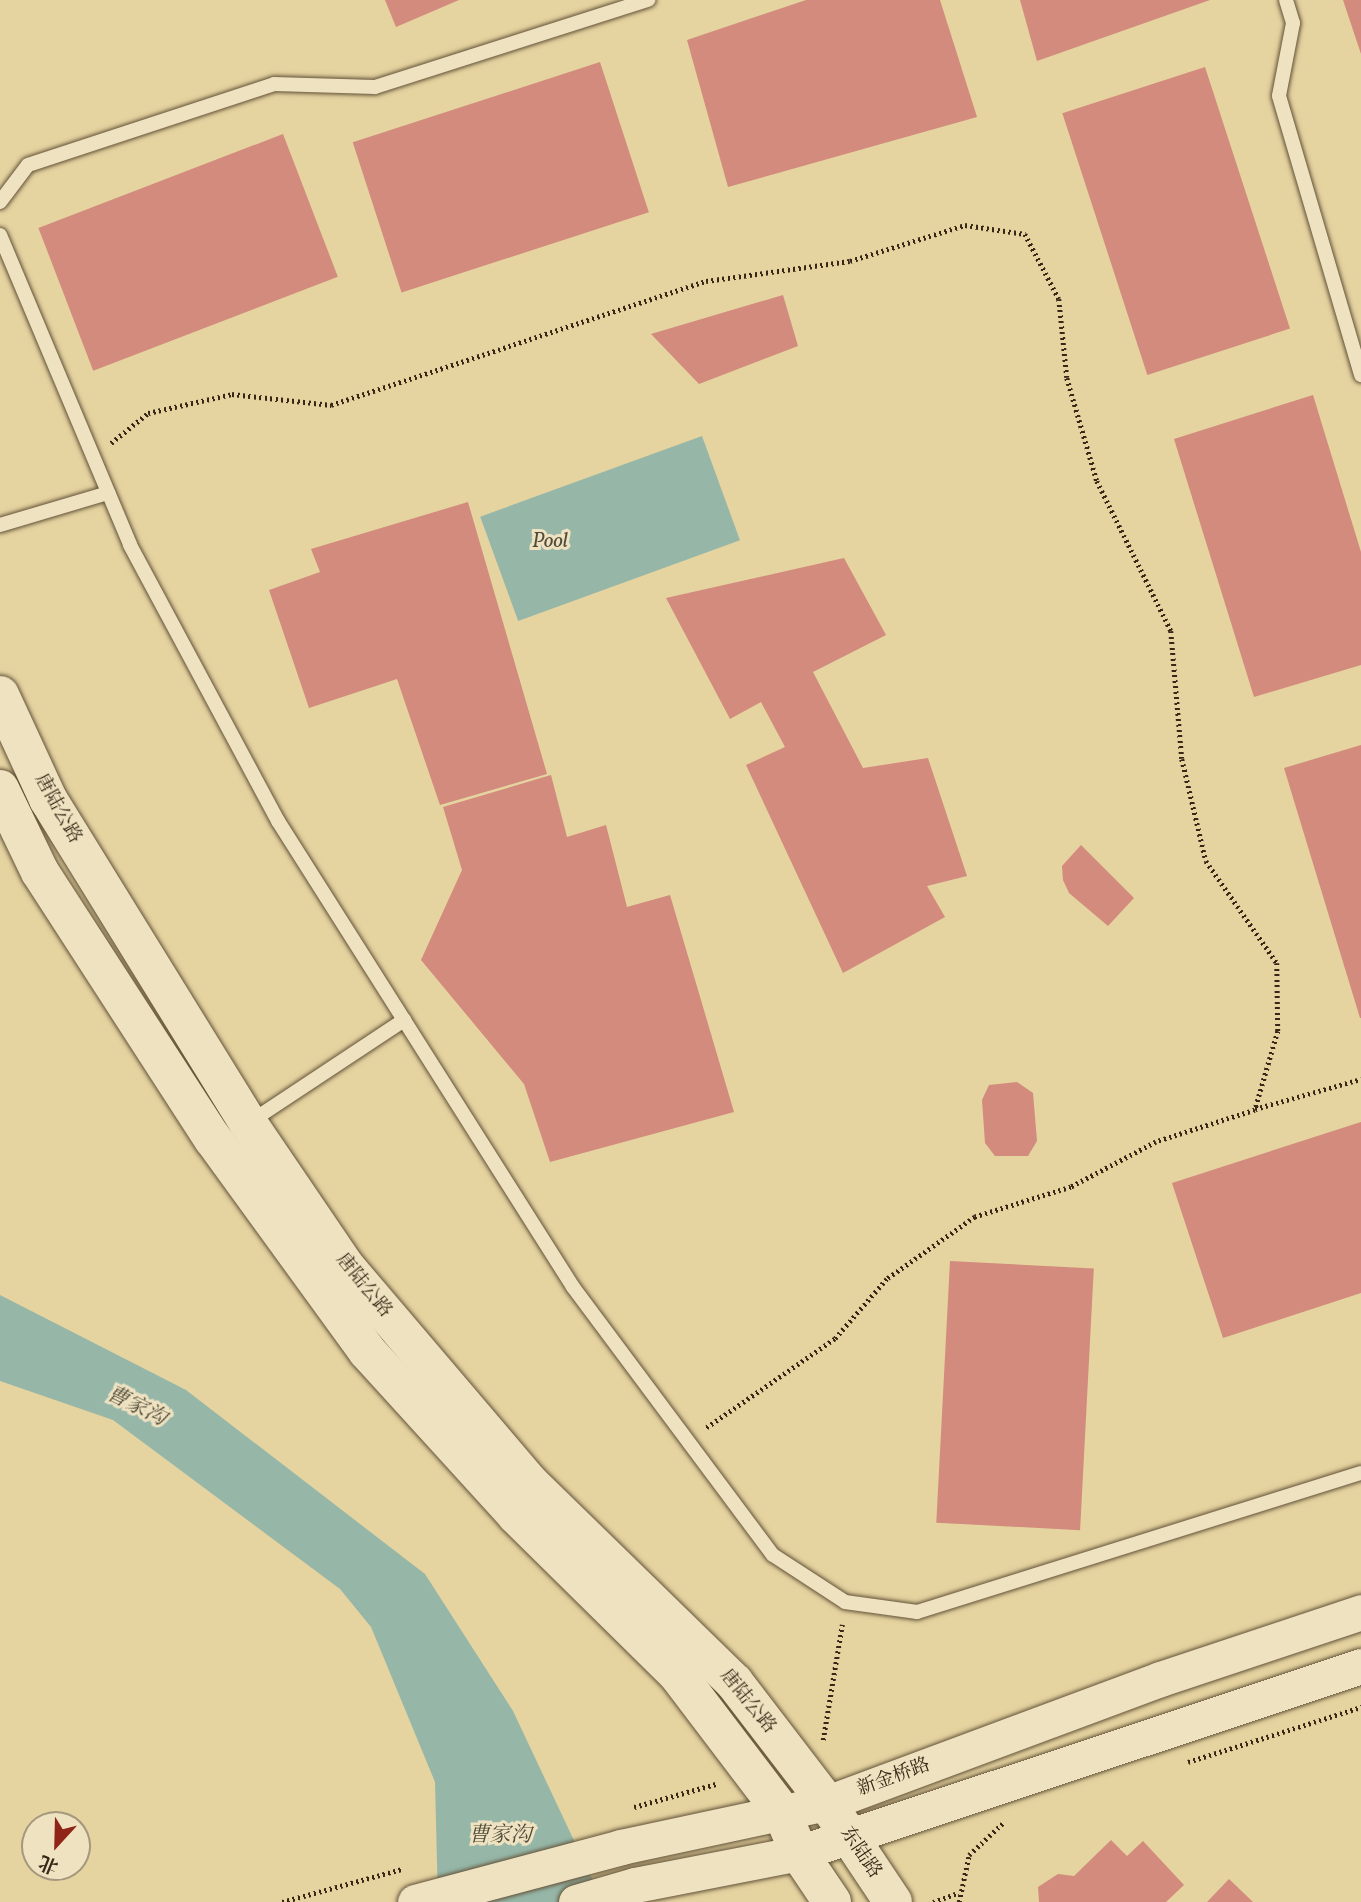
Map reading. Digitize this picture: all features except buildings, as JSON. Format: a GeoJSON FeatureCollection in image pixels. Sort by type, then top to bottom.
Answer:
{"type":"FeatureCollection","features":[{"type":"Feature","properties":{"kind":"main road","name":"唐陆公路"},"geometry":{"type":"LineString","coordinates":[[0,695],[48,799],[248,1123],[346,1267],[462,1408],[531,1484],[734,1682],[827,1803]]}},
{"type":"Feature","properties":{"kind":"main road","name":"唐陆公路"},"geometry":{"type":"LineString","coordinates":[[0,789],[40,872],[213,1139],[368,1351],[516,1515],[678,1675],[782,1812],[799,1853]]}},
{"type":"Feature","properties":{"kind":"main road","name":"东陆路"},"geometry":{"type":"LineString","coordinates":[[827,1803],[893,1902]]}},
{"type":"Feature","properties":{"kind":"main road"},"geometry":{"type":"LineString","coordinates":[[799,1853],[832,1902]]}},
{"type":"Feature","properties":{"kind":"street","name":"新金桥路"},"geometry":{"type":"LineString","coordinates":[[415,1902],[621,1847],[827,1803],[1160,1679],[1361,1612]]}},
{"type":"Feature","properties":{"kind":"street","name":"新金桥路"},"geometry":{"type":"LineString","coordinates":[[576,1902],[635,1885],[799,1853],[1361,1666]]}},
{"type":"Feature","properties":{"kind":"lane"},"geometry":{"type":"LineString","coordinates":[[0,202],[28,165],[274,84],[375,87],[648,0]]}},
{"type":"Feature","properties":{"kind":"lane"},"geometry":{"type":"LineString","coordinates":[[1286,0],[1293,23],[1279,96],[1361,376]]}},
{"type":"Feature","properties":{"kind":"lane"},"geometry":{"type":"LineString","coordinates":[[0,235],[130,545],[278,821],[573,1287],[773,1555],[845,1602],[917,1612],[1361,1473]]}},
{"type":"Feature","properties":{"kind":"lane"},"geometry":{"type":"LineString","coordinates":[[0,525],[108,493]]}},
{"type":"Feature","properties":{"kind":"lane"},"geometry":{"type":"LineString","coordinates":[[248,1123],[404,1020]]}},
{"type":"Feature","properties":{"kind":"path"},"geometry":{"type":"LineString","coordinates":[[94,457],[148,413],[232,394],[331,405],[706,281],[850,261],[965,225],[1025,234],[1059,299],[1067,378],[1097,481],[1171,631],[1182,759],[1206,861],[1277,963],[1278,1031],[1255,1110]]}},
{"type":"Feature","properties":{"kind":"path"},"geometry":{"type":"LineString","coordinates":[[687,1441],[835,1339],[887,1279],[975,1217],[1071,1186],[1156,1142],[1361,1079]]}},
{"type":"Feature","properties":{"kind":"path"},"geometry":{"type":"LineString","coordinates":[[822,1745],[845,1602]]}},
{"type":"Feature","properties":{"kind":"path"},"geometry":{"type":"LineString","coordinates":[[1176,1766],[1361,1707]]}},
{"type":"Feature","properties":{"kind":"path"},"geometry":{"type":"LineString","coordinates":[[959,1902],[958,1893],[969,1855],[1004,1821],[1018,1816]]}},
{"type":"Feature","properties":{"kind":"path"},"geometry":{"type":"LineString","coordinates":[[282,1902],[313,1893]]}},
{"type":"Feature","properties":{"kind":"path"},"geometry":{"type":"LineString","coordinates":[[933,1902],[958,1893]]}},
{"type":"Feature","properties":{"kind":"water","name":"Pool"},"geometry":{"type":"Polygon","coordinates":[[[702,436],[740,540],[518,621],[480,517],[702,436]]]}},
{"type":"Feature","properties":{"kind":"water","name":"曹家沟"},"geometry":{"type":"Polygon","coordinates":[[[0,1295],[186,1390],[425,1574],[513,1711],[603,1902],[438,1902],[435,1782],[371,1627],[340,1589],[113,1420],[0,1381],[0,1295]]]}}]}
